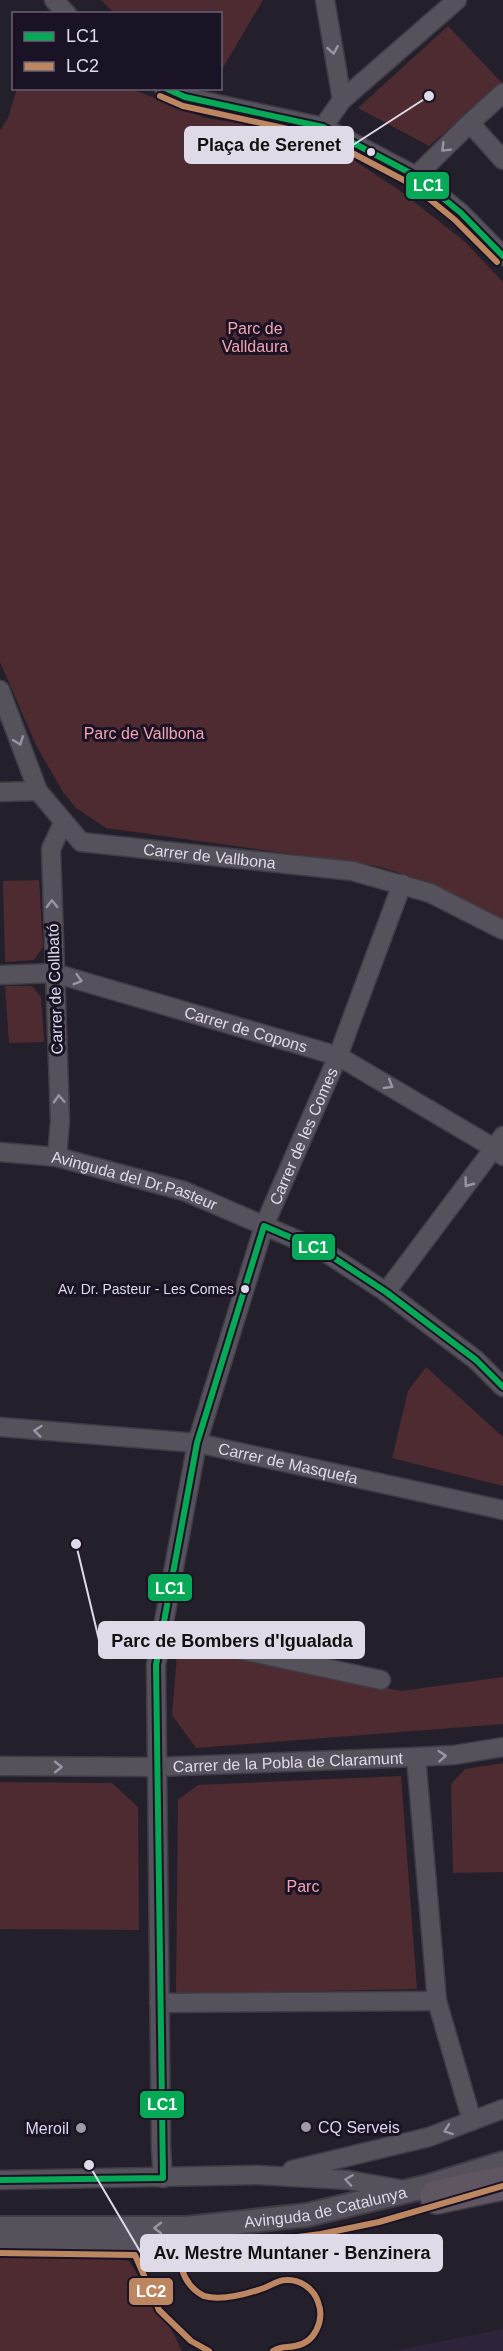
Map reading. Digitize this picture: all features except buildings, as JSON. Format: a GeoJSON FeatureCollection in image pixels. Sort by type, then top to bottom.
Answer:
{"type":"FeatureCollection","features":[{"type":"Feature","properties":{"kind":"highway"},"geometry":{"type":"LineString","coordinates":[[422,2194],[503,2183]]}},
{"type":"Feature","properties":{"kind":"street"},"geometry":{"type":"LineString","coordinates":[[54,0],[65,12]]}},
{"type":"Feature","properties":{"kind":"street"},"geometry":{"type":"LineString","coordinates":[[325,0],[342,100]]}},
{"type":"Feature","properties":{"kind":"street"},"geometry":{"type":"LineString","coordinates":[[323,127],[342,100],[457,0]]}},
{"type":"Feature","properties":{"kind":"street"},"geometry":{"type":"LineString","coordinates":[[169,90],[186,97],[323,127],[416,176],[461,213],[503,256]]}},
{"type":"Feature","properties":{"kind":"street"},"geometry":{"type":"LineString","coordinates":[[416,176],[503,93]]}},
{"type":"Feature","properties":{"kind":"street"},"geometry":{"type":"LineString","coordinates":[[470,123],[503,160]]}},
{"type":"Feature","properties":{"kind":"street","name":"Carrer de Vallbona"},"geometry":{"type":"LineString","coordinates":[[0,690],[38,791],[81,842],[352,871],[430,893],[503,930]]}},
{"type":"Feature","properties":{"kind":"street"},"geometry":{"type":"LineString","coordinates":[[0,792],[38,791]]}},
{"type":"Feature","properties":{"kind":"street","name":"Carrer de Collbató"},"geometry":{"type":"LineString","coordinates":[[57,1157],[60,1121],[51,849],[63,823]]}},
{"type":"Feature","properties":{"kind":"street","name":"Carrer de les Comes"},"geometry":{"type":"LineString","coordinates":[[163,2178],[156,1665],[197,1443],[264,1226],[338,1056],[402,885]]}},
{"type":"Feature","properties":{"kind":"street","name":"Carrer de Copons"},"geometry":{"type":"LineString","coordinates":[[0,975],[54,973],[338,1056],[500,1147]]}},
{"type":"Feature","properties":{"kind":"street"},"geometry":{"type":"LineString","coordinates":[[386,1292],[500,1147]]}},
{"type":"Feature","properties":{"kind":"street","name":"Avinguda del Dr.Pasteur"},"geometry":{"type":"LineString","coordinates":[[0,1152],[57,1157],[184,1191],[325,1252],[386,1292],[476,1360],[503,1387]]}},
{"type":"Feature","properties":{"kind":"street","name":"Carrer de Masquefa"},"geometry":{"type":"LineString","coordinates":[[0,1427],[76,1435],[197,1443],[503,1510]]}},
{"type":"Feature","properties":{"kind":"street"},"geometry":{"type":"LineString","coordinates":[[163,1633],[381,1680]]}},
{"type":"Feature","properties":{"kind":"street","name":"Carrer de la Pobla de Claramunt"},"geometry":{"type":"LineString","coordinates":[[0,1766],[156,1767],[454,1755],[503,1747]]}},
{"type":"Feature","properties":{"kind":"street"},"geometry":{"type":"LineString","coordinates":[[416,1757],[437,2001],[472,2121]]}},
{"type":"Feature","properties":{"kind":"street"},"geometry":{"type":"LineString","coordinates":[[159,2003],[437,2001]]}},
{"type":"Feature","properties":{"kind":"street"},"geometry":{"type":"LineString","coordinates":[[271,2175],[429,2137],[503,2109]]}},
{"type":"Feature","properties":{"kind":"street","name":"Avinguda de Catalunya"},"geometry":{"type":"LineString","coordinates":[[0,2244],[110,2246],[169,2244],[319,2225],[422,2194],[429,2186],[503,2163]]}},
{"type":"Feature","properties":{"kind":"street"},"geometry":{"type":"LineString","coordinates":[[0,2180],[271,2175],[348,2180],[422,2194]]}},
{"type":"Feature","properties":{"kind":"street","name":"Avinguda de Catalunya"},"geometry":{"type":"LineString","coordinates":[[0,2228],[195,2228],[307,2215],[503,2177]]}},
{"type":"Feature","properties":{"kind":"shaded area"},"geometry":{"type":"Polygon","coordinates":[[[503,2329],[503,2351],[393,2351],[503,2329]]]}},
{"type":"Feature","properties":{"kind":"green space"},"geometry":{"type":"Polygon","coordinates":[[[101,0],[263,0],[222,69],[222,12],[113,12],[101,0]]]}},
{"type":"Feature","properties":{"kind":"green space"},"geometry":{"type":"Polygon","coordinates":[[[448,26],[502,83],[429,146],[358,108],[448,26]]]}},
{"type":"Feature","properties":{"kind":"green space","name":"Parc de Valldaura"},"geometry":{"type":"Polygon","coordinates":[[[17,90],[135,90],[205,118],[238,123],[304,140],[349,157],[399,190],[464,241],[503,282],[503,920],[428,882],[377,866],[106,828],[76,808],[63,792],[36,745],[0,662],[0,131],[8,118],[17,90]]]}},
{"type":"Feature","properties":{"kind":"green space"},"geometry":{"type":"Polygon","coordinates":[[[39,880],[43,947],[34,960],[5,962],[3,881],[39,880]]]}},
{"type":"Feature","properties":{"kind":"green space"},"geometry":{"type":"Polygon","coordinates":[[[5,986],[32,986],[41,997],[44,1042],[9,1043],[5,986]]]}},
{"type":"Feature","properties":{"kind":"green space"},"geometry":{"type":"Polygon","coordinates":[[[426,1367],[503,1437],[503,1486],[392,1458],[408,1391],[426,1367]]]}},
{"type":"Feature","properties":{"kind":"green space"},"geometry":{"type":"Polygon","coordinates":[[[178,1644],[401,1691],[503,1677],[503,1724],[196,1748],[172,1715],[178,1644]]]}},
{"type":"Feature","properties":{"kind":"green space"},"geometry":{"type":"Polygon","coordinates":[[[503,1763],[503,1872],[453,1873],[451,1784],[465,1769],[503,1763]]]}},
{"type":"Feature","properties":{"kind":"green space","name":"Parc"},"geometry":{"type":"Polygon","coordinates":[[[401,1776],[417,1989],[176,1994],[178,1800],[198,1785],[401,1776]]]}},
{"type":"Feature","properties":{"kind":"green space"},"geometry":{"type":"Polygon","coordinates":[[[0,1782],[112,1783],[138,1807],[139,1930],[0,1929],[0,1782]]]}},
{"type":"Feature","properties":{"kind":"green space"},"geometry":{"type":"Polygon","coordinates":[[[0,2255],[87,2256],[129,2261],[182,2351],[0,2351],[0,2255]]]}},
{"type":"Feature","properties":{"kind":"transit line","name":"LC1"},"geometry":{"type":"LineString","coordinates":[[169,90],[185,97],[323,127],[416,176],[461,213],[503,256]]}},
{"type":"Feature","properties":{"kind":"transit line","name":"LC2"},"geometry":{"type":"LineString","coordinates":[[160,96],[183,106],[320,136],[411,184],[455,220],[497,262]]}},
{"type":"Feature","properties":{"kind":"transit line","name":"LC1"},"geometry":{"type":"LineString","coordinates":[[0,2180],[163,2178],[156,1665],[197,1443],[264,1226],[325,1252],[386,1292],[476,1360],[503,1387]]}},
{"type":"Feature","properties":{"kind":"transit line","name":"LC2"},"geometry":{"type":"LineString","coordinates":[[273,2351],[302,2344],[317,2330],[320,2309],[310,2289],[296,2281],[286,2280],[235,2296],[219,2298],[204,2296],[185,2278],[178,2252],[321,2234],[379,2222],[503,2186]]}},
{"type":"Feature","properties":{"kind":"transit line","name":"LC2"},"geometry":{"type":"LineString","coordinates":[[0,2253],[135,2255],[159,2310],[191,2341],[209,2351]]}},
{"type":"Feature","properties":{"kind":"place","name":"Plaça de Serenet"},"geometry":{"type":"Point","coordinates":[429,96]}},
{"type":"Feature","properties":{"kind":"place","name":"Av. Dr. Pasteur - Les Comes"},"geometry":{"type":"Point","coordinates":[245,1289]}},
{"type":"Feature","properties":{"kind":"place","name":"Parc de Bombers d'Igualada"},"geometry":{"type":"Point","coordinates":[76,1544]}},
{"type":"Feature","properties":{"kind":"place","name":"CQ Serveis"},"geometry":{"type":"Point","coordinates":[306,2127]}},
{"type":"Feature","properties":{"kind":"place","name":"Meroil"},"geometry":{"type":"Point","coordinates":[81,2128]}},
{"type":"Feature","properties":{"kind":"place","name":"Av. Mestre Muntaner - Benzinera"},"geometry":{"type":"Point","coordinates":[89,2165]}},
{"type":"Feature","properties":{"kind":"park label","name":"Parc de Vallbona"},"geometry":{"type":"Point","coordinates":[144,733]}}]}
